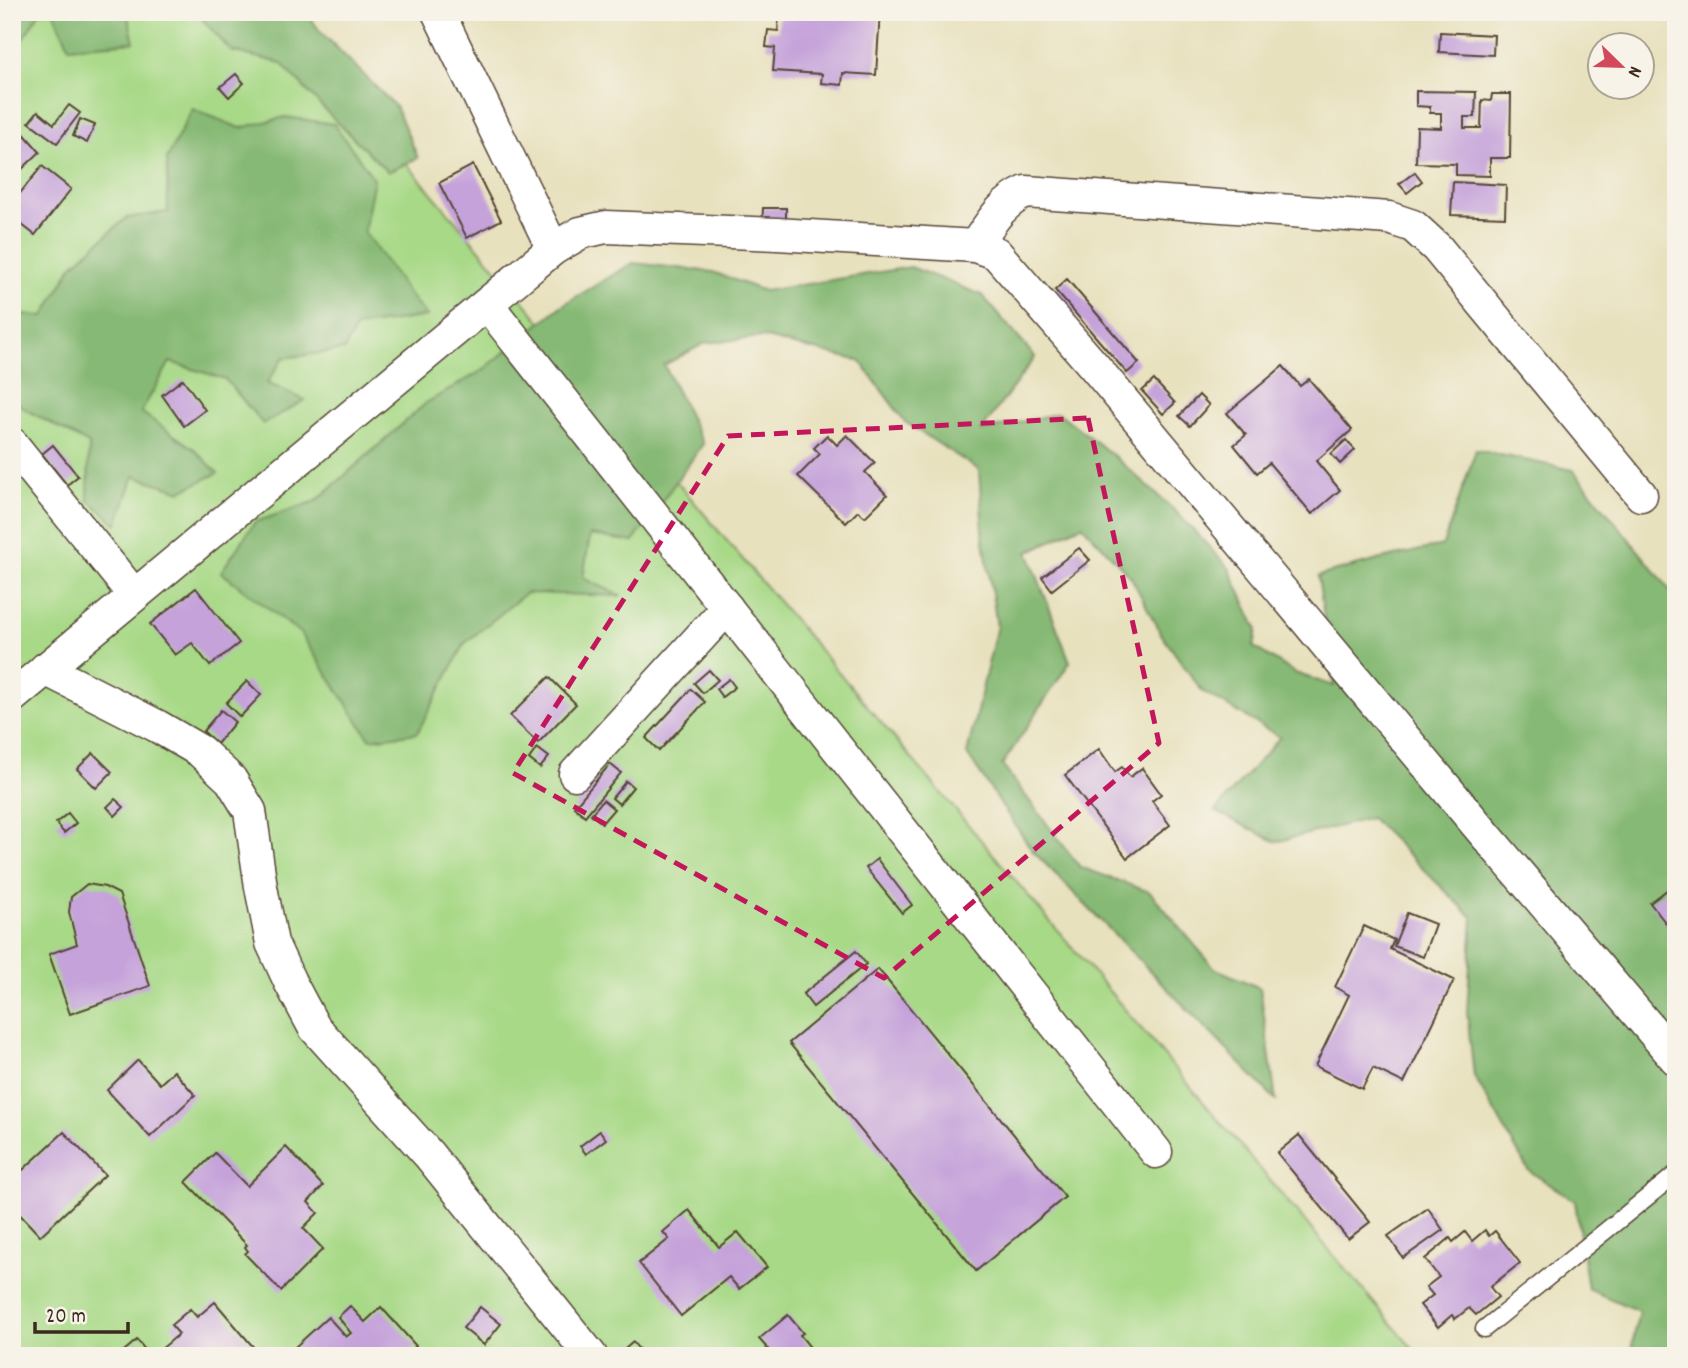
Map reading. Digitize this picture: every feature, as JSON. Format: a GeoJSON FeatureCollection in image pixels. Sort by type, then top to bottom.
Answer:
{"type":"FeatureCollection","features":[{"type":"Feature","properties":{"kind":"street"},"geometry":{"type":"LineString","coordinates":[[438,12],[553,249]]}},
{"type":"Feature","properties":{"kind":"street"},"geometry":{"type":"LineString","coordinates":[[975,246],[1001,207],[1014,197],[1034,192],[1389,218],[1413,226],[1437,248],[1641,495]]}},
{"type":"Feature","properties":{"kind":"street"},"geometry":{"type":"LineString","coordinates":[[12,697],[553,249],[580,233],[606,228],[777,234],[975,246],[996,253],[1077,346],[1676,1059]]}},
{"type":"Feature","properties":{"kind":"street"},"geometry":{"type":"LineString","coordinates":[[487,304],[1156,1152]]}},
{"type":"Feature","properties":{"kind":"street"},"geometry":{"type":"LineString","coordinates":[[12,444],[134,595]]}},
{"type":"Feature","properties":{"kind":"street"},"geometry":{"type":"LineString","coordinates":[[575,774],[727,608]]}},
{"type":"Feature","properties":{"kind":"street"},"geometry":{"type":"LineString","coordinates":[[45,669],[200,751],[231,780],[250,811],[272,943],[289,982],[314,1027],[429,1155],[591,1356]]}},
{"type":"Feature","properties":{"kind":"lane"},"geometry":{"type":"LineString","coordinates":[[1484,1329],[1676,1174]]}},
{"type":"Feature","properties":{"kind":"highlighted area"},"geometry":{"type":"Polygon","coordinates":[[[1088,418],[1159,743],[884,978],[513,773],[728,436],[1088,418]]]}},
{"type":"Feature","properties":{"kind":"green space"},"geometry":{"type":"Polygon","coordinates":[[[12,12],[278,12],[1419,1356],[12,1356],[12,12]]]}},
{"type":"Feature","properties":{"kind":"green space"},"geometry":{"type":"Polygon","coordinates":[[[12,12],[40,12],[15,51],[19,85],[12,85],[12,12]]]}},
{"type":"Feature","properties":{"kind":"green space"},"geometry":{"type":"Polygon","coordinates":[[[54,12],[127,12],[134,42],[69,47],[54,12]]]}},
{"type":"Feature","properties":{"kind":"green space"},"geometry":{"type":"Polygon","coordinates":[[[196,12],[306,12],[320,31],[396,107],[418,158],[388,172],[281,63],[231,51],[196,12]]]}},
{"type":"Feature","properties":{"kind":"green space"},"geometry":{"type":"Polygon","coordinates":[[[192,109],[240,128],[285,117],[334,124],[374,179],[364,232],[427,316],[356,327],[344,350],[283,358],[267,383],[305,400],[263,424],[225,379],[170,362],[141,412],[194,449],[218,473],[181,491],[134,476],[117,524],[88,500],[89,444],[28,411],[12,399],[12,314],[44,316],[72,266],[126,218],[168,212],[167,159],[192,109]]]}},
{"type":"Feature","properties":{"kind":"green space"},"geometry":{"type":"Polygon","coordinates":[[[633,263],[713,272],[764,291],[911,267],[982,295],[1035,357],[981,431],[1059,413],[1114,456],[1176,512],[1229,568],[1257,629],[1254,647],[1295,673],[1334,686],[1318,576],[1443,545],[1476,450],[1573,470],[1676,597],[1676,1356],[1630,1356],[1639,1311],[1588,1289],[1575,1201],[1528,1170],[1474,1076],[1467,1012],[1473,918],[1371,818],[1276,842],[1215,811],[1280,737],[1202,691],[1161,634],[1131,577],[1082,525],[1028,552],[1070,662],[1002,765],[1080,867],[1150,892],[1214,968],[1260,988],[1276,1100],[1032,850],[967,754],[997,626],[983,535],[979,470],[905,422],[860,361],[762,337],[705,343],[664,365],[703,444],[633,542],[590,535],[583,578],[621,596],[526,593],[465,643],[417,733],[370,739],[300,633],[221,572],[255,522],[316,501],[426,403],[483,370],[561,306],[633,263]]]}},
{"type":"Feature","properties":{"kind":"building"},"geometry":{"type":"Polygon","coordinates":[[[779,12],[880,12],[876,75],[843,73],[842,85],[821,83],[822,74],[773,71],[775,48],[766,47],[768,30],[778,31],[779,12]]]}},
{"type":"Feature","properties":{"kind":"building"},"geometry":{"type":"Polygon","coordinates":[[[1440,32],[1494,35],[1493,55],[1439,52],[1440,32]]]}},
{"type":"Feature","properties":{"kind":"building"},"geometry":{"type":"Polygon","coordinates":[[[236,74],[244,83],[229,97],[220,87],[236,74]]]}},
{"type":"Feature","properties":{"kind":"building"},"geometry":{"type":"Polygon","coordinates":[[[1416,91],[1476,92],[1475,117],[1464,117],[1464,128],[1481,128],[1482,100],[1491,101],[1492,94],[1511,94],[1510,158],[1490,158],[1490,176],[1456,175],[1456,164],[1416,163],[1417,127],[1441,128],[1441,113],[1430,113],[1430,107],[1416,106],[1416,91]]]}},
{"type":"Feature","properties":{"kind":"building"},"geometry":{"type":"Polygon","coordinates":[[[69,105],[80,113],[57,143],[29,122],[38,111],[54,124],[69,105]]]}},
{"type":"Feature","properties":{"kind":"building"},"geometry":{"type":"Polygon","coordinates":[[[80,119],[95,125],[87,143],[73,136],[80,119]]]}},
{"type":"Feature","properties":{"kind":"building"},"geometry":{"type":"Polygon","coordinates":[[[12,120],[40,152],[22,169],[16,163],[12,166],[12,120]]]}},
{"type":"Feature","properties":{"kind":"building"},"geometry":{"type":"Polygon","coordinates":[[[473,165],[501,220],[467,238],[439,183],[473,165]]]}},
{"type":"Feature","properties":{"kind":"building"},"geometry":{"type":"Polygon","coordinates":[[[42,166],[71,189],[35,235],[12,217],[12,203],[42,166]]]}},
{"type":"Feature","properties":{"kind":"building"},"geometry":{"type":"Polygon","coordinates":[[[1415,172],[1422,181],[1407,193],[1399,184],[1415,172]]]}},
{"type":"Feature","properties":{"kind":"building"},"geometry":{"type":"Polygon","coordinates":[[[1453,182],[1506,185],[1505,217],[1451,215],[1453,182]]]}},
{"type":"Feature","properties":{"kind":"building"},"geometry":{"type":"Polygon","coordinates":[[[763,208],[786,208],[786,228],[762,227],[763,208]]]}},
{"type":"Feature","properties":{"kind":"building"},"geometry":{"type":"Polygon","coordinates":[[[1067,279],[1139,363],[1127,373],[1055,290],[1067,279]]]}},
{"type":"Feature","properties":{"kind":"building"},"geometry":{"type":"Polygon","coordinates":[[[1283,366],[1300,386],[1309,379],[1352,430],[1316,461],[1340,490],[1312,514],[1269,463],[1257,473],[1234,445],[1246,435],[1227,413],[1283,366]]]}},
{"type":"Feature","properties":{"kind":"building"},"geometry":{"type":"Polygon","coordinates":[[[183,379],[205,410],[184,426],[162,395],[183,379]]]}},
{"type":"Feature","properties":{"kind":"building"},"geometry":{"type":"Polygon","coordinates":[[[1154,380],[1175,403],[1163,414],[1142,391],[1154,380]]]}},
{"type":"Feature","properties":{"kind":"building"},"geometry":{"type":"Polygon","coordinates":[[[1199,395],[1209,405],[1190,426],[1179,416],[1199,395]]]}},
{"type":"Feature","properties":{"kind":"building"},"geometry":{"type":"Polygon","coordinates":[[[827,435],[837,445],[847,435],[875,463],[865,472],[887,495],[865,517],[858,511],[846,523],[798,476],[820,454],[814,448],[827,435]]]}},
{"type":"Feature","properties":{"kind":"building"},"geometry":{"type":"Polygon","coordinates":[[[1346,440],[1355,450],[1340,464],[1331,454],[1346,440]]]}},
{"type":"Feature","properties":{"kind":"building"},"geometry":{"type":"Polygon","coordinates":[[[53,445],[78,476],[67,485],[42,454],[53,445]]]}},
{"type":"Feature","properties":{"kind":"building"},"geometry":{"type":"Polygon","coordinates":[[[1079,548],[1090,560],[1052,590],[1042,577],[1079,548]]]}},
{"type":"Feature","properties":{"kind":"building"},"geometry":{"type":"Polygon","coordinates":[[[196,588],[239,643],[210,666],[192,643],[175,655],[150,624],[196,588]]]}},
{"type":"Feature","properties":{"kind":"building"},"geometry":{"type":"Polygon","coordinates":[[[709,670],[718,680],[703,693],[694,683],[709,670]]]}},
{"type":"Feature","properties":{"kind":"building"},"geometry":{"type":"Polygon","coordinates":[[[549,677],[576,704],[538,743],[510,716],[549,677]]]}},
{"type":"Feature","properties":{"kind":"building"},"geometry":{"type":"Polygon","coordinates":[[[729,679],[735,687],[722,697],[716,689],[729,679]]]}},
{"type":"Feature","properties":{"kind":"building"},"geometry":{"type":"Polygon","coordinates":[[[247,681],[261,695],[240,717],[226,703],[247,681]]]}},
{"type":"Feature","properties":{"kind":"building"},"geometry":{"type":"Polygon","coordinates":[[[691,689],[705,702],[659,751],[646,738],[691,689]]]}},
{"type":"Feature","properties":{"kind":"building"},"geometry":{"type":"Polygon","coordinates":[[[221,710],[235,722],[217,744],[203,731],[221,710]]]}},
{"type":"Feature","properties":{"kind":"building"},"geometry":{"type":"Polygon","coordinates":[[[537,748],[549,757],[540,768],[529,759],[537,748]]]}},
{"type":"Feature","properties":{"kind":"building"},"geometry":{"type":"Polygon","coordinates":[[[1099,749],[1115,772],[1122,767],[1130,777],[1142,768],[1161,794],[1152,801],[1170,825],[1127,858],[1065,775],[1099,749]]]}},
{"type":"Feature","properties":{"kind":"building"},"geometry":{"type":"Polygon","coordinates":[[[93,753],[112,772],[96,788],[77,769],[93,753]]]}},
{"type":"Feature","properties":{"kind":"building"},"geometry":{"type":"Polygon","coordinates":[[[610,764],[621,773],[585,816],[574,807],[610,764]]]}},
{"type":"Feature","properties":{"kind":"building"},"geometry":{"type":"Polygon","coordinates":[[[626,781],[633,787],[619,804],[612,798],[626,781]]]}},
{"type":"Feature","properties":{"kind":"building"},"geometry":{"type":"Polygon","coordinates":[[[115,799],[124,807],[115,816],[107,807],[115,799]]]}},
{"type":"Feature","properties":{"kind":"building"},"geometry":{"type":"Polygon","coordinates":[[[603,800],[614,809],[602,823],[591,814],[603,800]]]}},
{"type":"Feature","properties":{"kind":"building"},"geometry":{"type":"Polygon","coordinates":[[[68,813],[76,823],[64,833],[56,823],[68,813]]]}},
{"type":"Feature","properties":{"kind":"building"},"geometry":{"type":"Polygon","coordinates":[[[877,859],[912,905],[902,913],[866,868],[877,859]]]}},
{"type":"Feature","properties":{"kind":"building"},"geometry":{"type":"Polygon","coordinates":[[[1676,883],[1676,936],[1650,903],[1676,883]]]}},
{"type":"Feature","properties":{"kind":"building"},"geometry":{"type":"Polygon","coordinates":[[[87,884],[105,887],[119,894],[150,986],[70,1014],[49,954],[77,944],[69,912],[71,897],[87,884]]]}},
{"type":"Feature","properties":{"kind":"building"},"geometry":{"type":"Polygon","coordinates":[[[1407,913],[1435,924],[1423,957],[1394,946],[1407,913]]]}},
{"type":"Feature","properties":{"kind":"building"},"geometry":{"type":"Polygon","coordinates":[[[1364,926],[1394,940],[1390,949],[1454,980],[1404,1083],[1373,1068],[1362,1089],[1315,1066],[1349,995],[1335,987],[1364,926]]]}},
{"type":"Feature","properties":{"kind":"building"},"geometry":{"type":"Polygon","coordinates":[[[856,951],[866,964],[813,1007],[803,994],[856,951]]]}},
{"type":"Feature","properties":{"kind":"building"},"geometry":{"type":"Polygon","coordinates":[[[878,969],[1065,1197],[976,1271],[789,1043],[878,969]]]}},
{"type":"Feature","properties":{"kind":"building"},"geometry":{"type":"Polygon","coordinates":[[[138,1060],[160,1084],[174,1071],[195,1095],[150,1137],[107,1090],[138,1060]]]}},
{"type":"Feature","properties":{"kind":"building"},"geometry":{"type":"Polygon","coordinates":[[[600,1131],[606,1139],[586,1154],[580,1146],[600,1131]]]}},
{"type":"Feature","properties":{"kind":"building"},"geometry":{"type":"Polygon","coordinates":[[[64,1132],[105,1175],[40,1236],[12,1206],[12,1180],[64,1132]]]}},
{"type":"Feature","properties":{"kind":"building"},"geometry":{"type":"Polygon","coordinates":[[[1299,1135],[1370,1222],[1348,1239],[1277,1153],[1299,1135]]]}},
{"type":"Feature","properties":{"kind":"building"},"geometry":{"type":"Polygon","coordinates":[[[286,1147],[323,1186],[308,1202],[318,1213],[303,1228],[323,1249],[281,1291],[245,1254],[248,1251],[245,1247],[247,1245],[186,1182],[215,1153],[247,1186],[286,1147]]]}},
{"type":"Feature","properties":{"kind":"building"},"geometry":{"type":"Polygon","coordinates":[[[1428,1208],[1443,1230],[1403,1258],[1388,1236],[1428,1208]]]}},
{"type":"Feature","properties":{"kind":"building"},"geometry":{"type":"Polygon","coordinates":[[[689,1210],[719,1247],[738,1232],[767,1267],[739,1289],[729,1277],[681,1316],[639,1263],[669,1239],[663,1232],[689,1210]]]}},
{"type":"Feature","properties":{"kind":"building"},"geometry":{"type":"Polygon","coordinates":[[[1485,1230],[1489,1236],[1495,1231],[1520,1263],[1490,1287],[1498,1297],[1476,1315],[1469,1308],[1455,1319],[1452,1315],[1438,1327],[1420,1305],[1433,1295],[1426,1287],[1439,1277],[1425,1259],[1450,1238],[1453,1242],[1465,1232],[1472,1241],[1485,1230]]]}},
{"type":"Feature","properties":{"kind":"building"},"geometry":{"type":"Polygon","coordinates":[[[215,1302],[261,1356],[153,1356],[179,1334],[171,1325],[190,1309],[197,1317],[215,1302]]]}},
{"type":"Feature","properties":{"kind":"building"},"geometry":{"type":"Polygon","coordinates":[[[350,1306],[365,1322],[381,1307],[416,1346],[405,1356],[302,1356],[295,1347],[328,1317],[346,1337],[351,1333],[338,1317],[350,1306]]]}},
{"type":"Feature","properties":{"kind":"building"},"geometry":{"type":"Polygon","coordinates":[[[480,1307],[501,1324],[484,1345],[463,1328],[480,1307]]]}},
{"type":"Feature","properties":{"kind":"building"},"geometry":{"type":"Polygon","coordinates":[[[788,1315],[817,1356],[760,1356],[768,1349],[759,1339],[788,1315]]]}},
{"type":"Feature","properties":{"kind":"building"},"geometry":{"type":"Polygon","coordinates":[[[137,1340],[150,1356],[118,1356],[137,1340]]]}},
{"type":"Feature","properties":{"kind":"building"},"geometry":{"type":"Polygon","coordinates":[[[633,1342],[644,1356],[617,1356],[633,1342]]]}}]}
